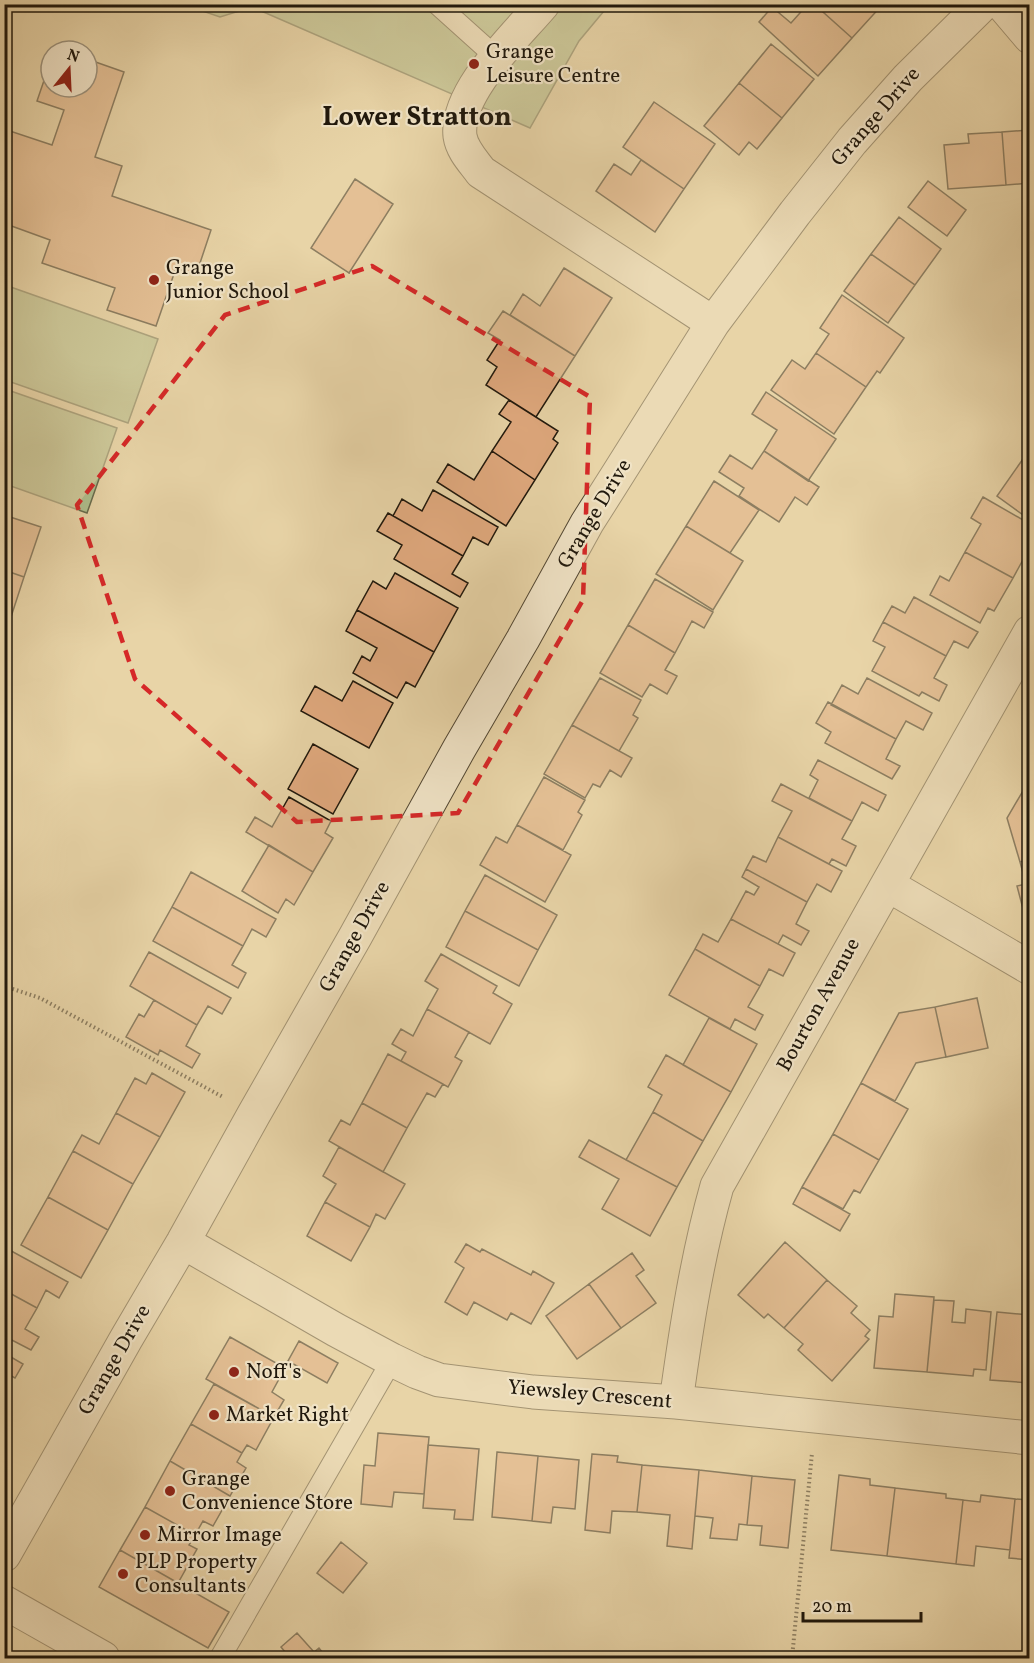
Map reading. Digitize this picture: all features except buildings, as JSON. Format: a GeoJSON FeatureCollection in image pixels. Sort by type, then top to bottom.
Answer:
{"type":"FeatureCollection","features":[{"type":"Feature","properties":{"kind":"street"},"geometry":{"type":"LineString","coordinates":[[543,4],[476,83],[461,120],[460,136],[465,150],[482,172],[713,323]]}},
{"type":"Feature","properties":{"kind":"street","name":"Grange Drive"},"geometry":{"type":"LineString","coordinates":[[4,1555],[587,524],[713,323],[852,141],[908,78],[983,4]]}},
{"type":"Feature","properties":{"kind":"street"},"geometry":{"type":"LineString","coordinates":[[1002,4],[1029,37]]}},
{"type":"Feature","properties":{"kind":"street","name":"Bourton Avenue"},"geometry":{"type":"LineString","coordinates":[[676,1402],[696,1273],[717,1186],[1029,632]]}},
{"type":"Feature","properties":{"kind":"street"},"geometry":{"type":"LineString","coordinates":[[888,885],[1029,968]]}},
{"type":"Feature","properties":{"kind":"street","name":"Yiewsley Crescent"},"geometry":{"type":"LineString","coordinates":[[183,1242],[336,1330],[392,1360],[439,1380],[533,1392],[676,1402],[1029,1438]]}},
{"type":"Feature","properties":{"kind":"street"},"geometry":{"type":"LineString","coordinates":[[4,1602],[103,1659]]}},
{"type":"Feature","properties":{"kind":"lane"},"geometry":{"type":"LineString","coordinates":[[437,4],[496,57]]}},
{"type":"Feature","properties":{"kind":"lane"},"geometry":{"type":"LineString","coordinates":[[220,1659],[392,1360]]}},
{"type":"Feature","properties":{"kind":"path"},"geometry":{"type":"LineString","coordinates":[[4,986],[40,998],[254,1114]]}},
{"type":"Feature","properties":{"kind":"path"},"geometry":{"type":"LineString","coordinates":[[792,1659],[815,1416]]}},
{"type":"Feature","properties":{"kind":"highlighted area"},"geometry":{"type":"Polygon","coordinates":[[[372,266],[590,397],[583,600],[458,813],[297,822],[135,679],[77,505],[225,315],[372,266]]]}},
{"type":"Feature","properties":{"kind":"green space","name":"Grange Leisure Centre"},"geometry":{"type":"Polygon","coordinates":[[[185,5],[609,5],[579,41],[530,128],[252,7],[220,17],[185,5]]]}},
{"type":"Feature","properties":{"kind":"green space"},"geometry":{"type":"Polygon","coordinates":[[[5,285],[158,339],[128,423],[5,380],[5,285]]]}},
{"type":"Feature","properties":{"kind":"green space"},"geometry":{"type":"Polygon","coordinates":[[[5,389],[117,428],[87,513],[5,484],[5,389]]]}},
{"type":"Feature","properties":{"kind":"place","name":"Grange Leisure Centre"},"geometry":{"type":"Point","coordinates":[474,64]}},
{"type":"Feature","properties":{"kind":"place","name":"Grange Junior School"},"geometry":{"type":"Point","coordinates":[154,280]}},
{"type":"Feature","properties":{"kind":"place","name":"Noff's"},"geometry":{"type":"Point","coordinates":[234,1372]}},
{"type":"Feature","properties":{"kind":"place","name":"Market Right"},"geometry":{"type":"Point","coordinates":[214,1415]}},
{"type":"Feature","properties":{"kind":"place","name":"Grange Convenience Store"},"geometry":{"type":"Point","coordinates":[170,1491]}},
{"type":"Feature","properties":{"kind":"place","name":"Mirror Image"},"geometry":{"type":"Point","coordinates":[145,1535]}},
{"type":"Feature","properties":{"kind":"place","name":"PLP Property Consultants"},"geometry":{"type":"Point","coordinates":[123,1574]}},
{"type":"Feature","properties":{"kind":"district","name":"Lower Stratton"},"geometry":{"type":"Point","coordinates":[417,118]}}]}
